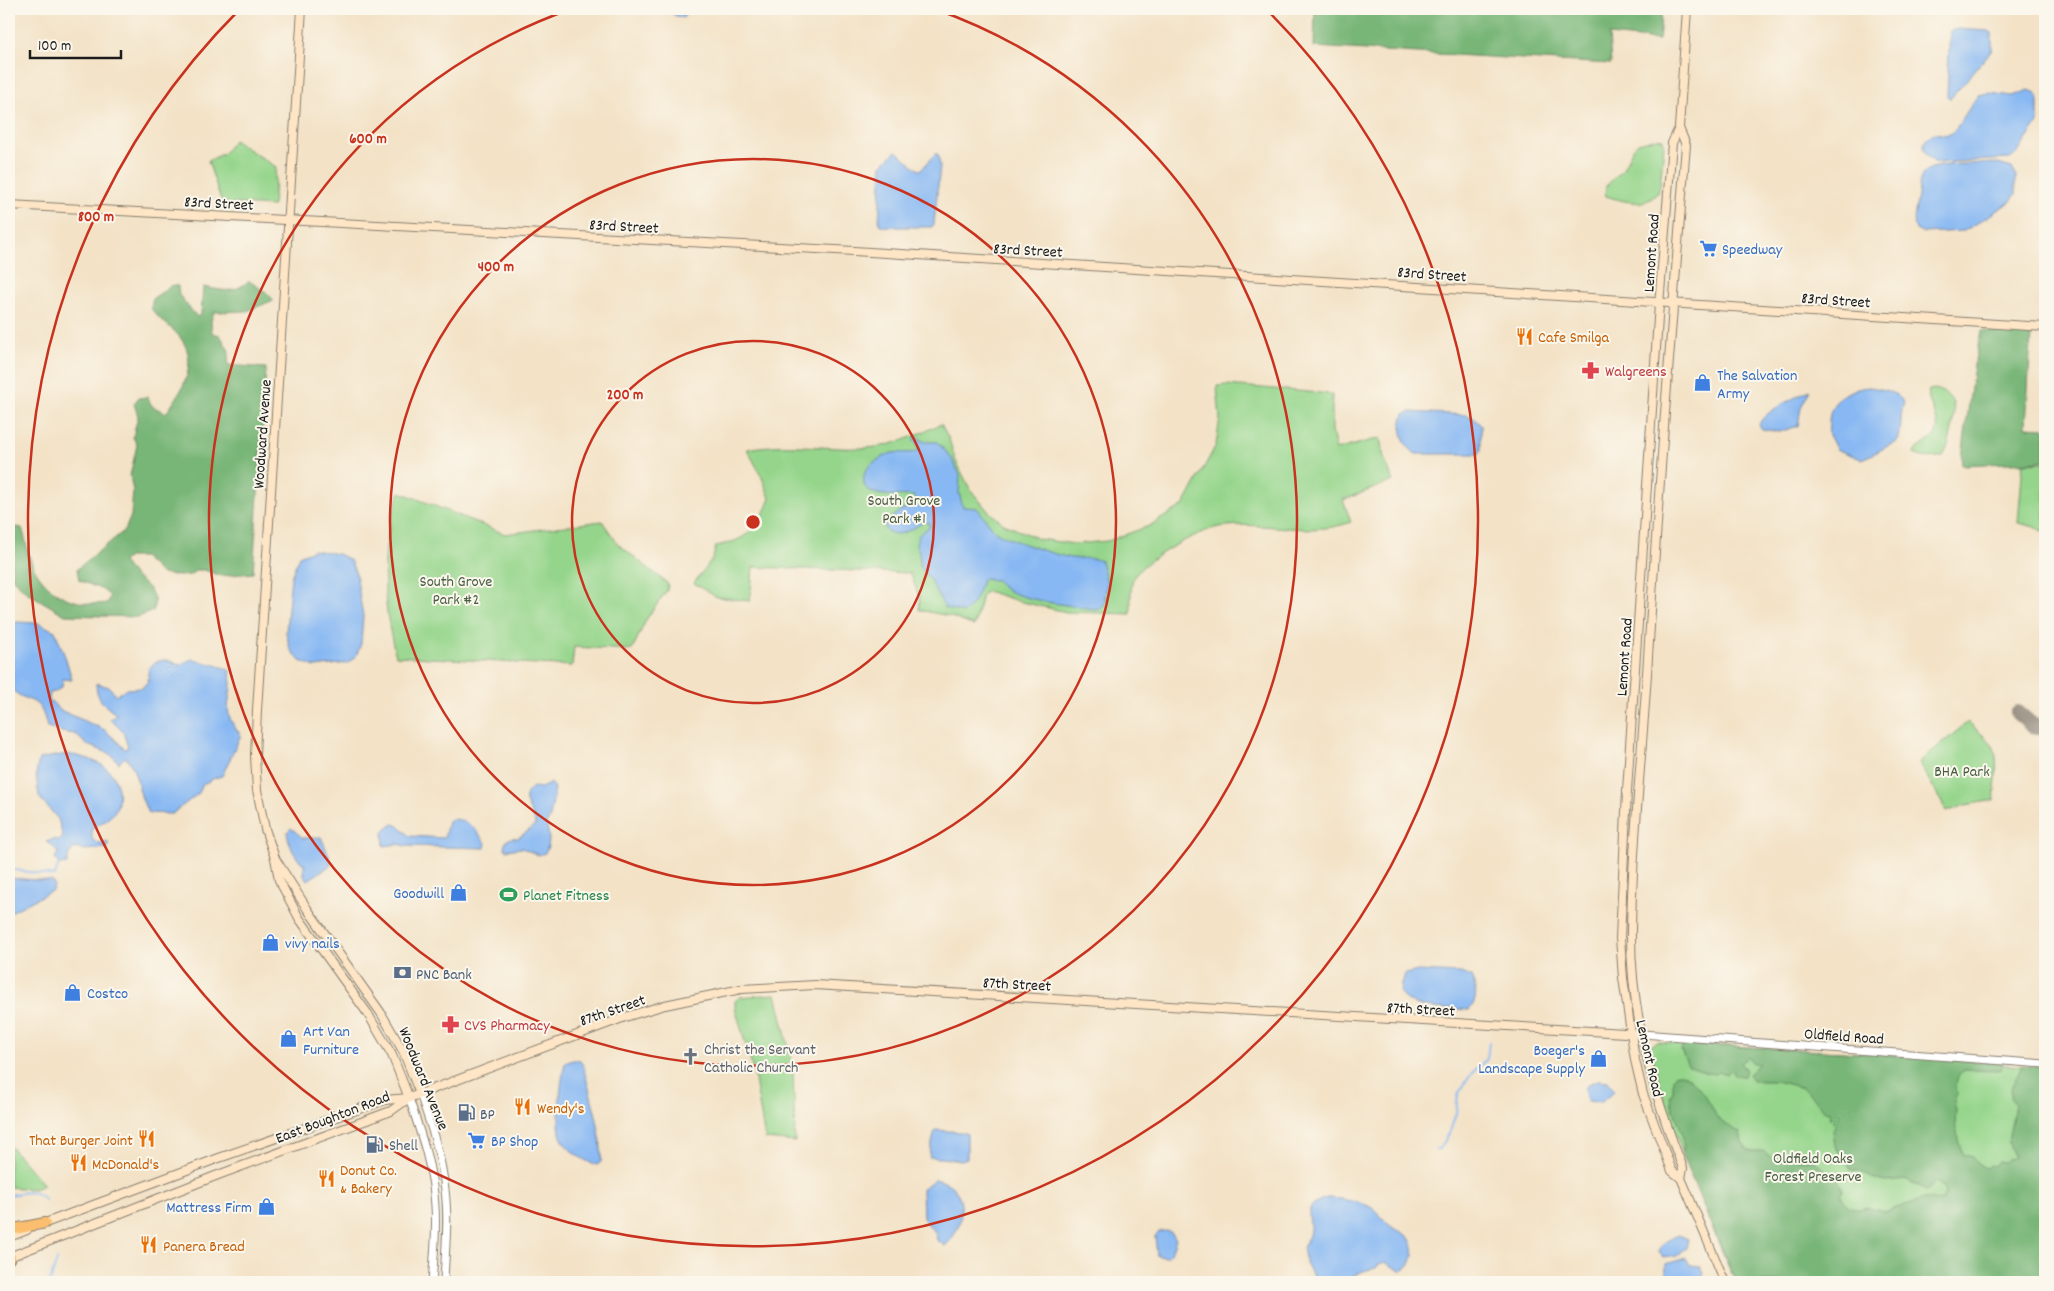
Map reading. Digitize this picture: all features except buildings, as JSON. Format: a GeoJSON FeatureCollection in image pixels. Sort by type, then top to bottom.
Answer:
{"type":"FeatureCollection","features":[{"type":"Feature","properties":{"kind":"highway"},"geometry":{"type":"LineString","coordinates":[[9,1230],[45,1223]]}},
{"type":"Feature","properties":{"kind":"main road","name":"Woodward Avenue"},"geometry":{"type":"LineString","coordinates":[[302,9],[255,747],[256,790],[275,858],[279,880],[287,897],[320,948],[368,1014],[392,1056],[408,1098]]}},
{"type":"Feature","properties":{"kind":"main road","name":"Lemont Road"},"geometry":{"type":"LineString","coordinates":[[1687,9],[1679,128],[1672,143],[1660,301],[1620,903],[1623,978],[1630,1034],[1646,1102],[1672,1171],[1681,1178],[1725,1282]]}},
{"type":"Feature","properties":{"kind":"main road","name":"Lemont Road"},"geometry":{"type":"LineString","coordinates":[[1679,128],[1686,145],[1634,858],[1631,940],[1642,1034],[1655,1093],[1683,1168],[1681,1178]]}},
{"type":"Feature","properties":{"kind":"main road","name":"83rd Street"},"geometry":{"type":"LineString","coordinates":[[12,205],[854,251],[2045,327]]}},
{"type":"Feature","properties":{"kind":"main road","name":"Woodward Avenue"},"geometry":{"type":"LineString","coordinates":[[275,858],[308,910],[381,1013],[403,1051],[420,1094]]}},
{"type":"Feature","properties":{"kind":"main road","name":"87th Street"},"geometry":{"type":"LineString","coordinates":[[408,1098],[625,1017],[665,1005],[741,989],[780,986],[815,985],[1642,1034]]}},
{"type":"Feature","properties":{"kind":"main road","name":"East Boughton Road"},"geometry":{"type":"LineString","coordinates":[[9,1237],[219,1158],[385,1100],[408,1098]]}},
{"type":"Feature","properties":{"kind":"main road","name":"East Boughton Road"},"geometry":{"type":"LineString","coordinates":[[9,1258],[218,1175],[391,1111],[408,1098]]}},
{"type":"Feature","properties":{"kind":"street","name":"Oldfield Road"},"geometry":{"type":"LineString","coordinates":[[1642,1034],[2045,1064]]}},
{"type":"Feature","properties":{"kind":"street","name":"Woodward Avenue"},"geometry":{"type":"LineString","coordinates":[[420,1094],[436,1140],[444,1183],[447,1222],[444,1282]]}},
{"type":"Feature","properties":{"kind":"street","name":"Woodward Avenue"},"geometry":{"type":"LineString","coordinates":[[408,1098],[425,1146],[433,1185],[436,1215],[432,1282]]}},
{"type":"Feature","properties":{"kind":"green space"},"geometry":{"type":"Polygon","coordinates":[[[1315,9],[1662,9],[1659,40],[1609,35],[1611,64],[1314,47],[1315,9]]]}},
{"type":"Feature","properties":{"kind":"green space"},"geometry":{"type":"Polygon","coordinates":[[[1657,138],[1663,139],[1664,144],[1660,186],[1656,194],[1651,199],[1638,202],[1606,196],[1606,186],[1623,169],[1633,148],[1638,143],[1657,138]]]}},
{"type":"Feature","properties":{"kind":"green space"},"geometry":{"type":"Polygon","coordinates":[[[234,140],[276,167],[273,206],[222,203],[208,161],[224,153],[234,140]]]}},
{"type":"Feature","properties":{"kind":"green space"},"geometry":{"type":"Polygon","coordinates":[[[249,281],[266,292],[274,300],[247,311],[214,312],[211,321],[212,333],[220,335],[229,351],[228,365],[266,368],[253,573],[221,576],[204,570],[196,570],[190,575],[162,574],[143,557],[128,557],[123,561],[126,566],[132,574],[146,585],[155,601],[153,611],[138,617],[65,615],[28,593],[12,578],[10,533],[15,527],[22,528],[33,566],[46,585],[73,601],[95,604],[107,603],[110,596],[103,590],[79,580],[77,569],[125,530],[131,516],[133,491],[130,476],[137,445],[133,437],[138,416],[134,404],[138,398],[147,397],[152,406],[166,413],[183,385],[189,365],[185,345],[178,335],[151,308],[153,298],[171,285],[178,286],[179,295],[197,317],[201,314],[203,287],[232,290],[249,281]]]}},
{"type":"Feature","properties":{"kind":"green space"},"geometry":{"type":"Polygon","coordinates":[[[1981,331],[2031,334],[2026,427],[2045,428],[2045,460],[1961,465],[1974,365],[1981,331]]]}},
{"type":"Feature","properties":{"kind":"green space","name":"South Grove Park #1"},"geometry":{"type":"Polygon","coordinates":[[[1227,385],[1332,394],[1332,430],[1336,450],[1380,438],[1384,458],[1393,481],[1343,500],[1351,522],[1335,527],[1302,529],[1235,525],[1207,530],[1185,540],[1152,560],[1137,573],[1131,587],[1131,614],[1066,612],[1018,601],[987,591],[982,595],[974,626],[949,616],[919,610],[920,599],[910,573],[753,567],[750,601],[716,597],[694,583],[713,558],[716,546],[744,536],[757,525],[770,498],[761,475],[747,449],[776,446],[875,447],[904,440],[941,424],[970,489],[988,511],[1004,524],[1039,539],[1074,544],[1108,541],[1149,526],[1184,505],[1216,445],[1220,418],[1217,386],[1227,385]]]}},
{"type":"Feature","properties":{"kind":"green space"},"geometry":{"type":"Polygon","coordinates":[[[1935,389],[1946,394],[1952,401],[1954,416],[1952,431],[1943,456],[1921,457],[1914,454],[1915,451],[1932,438],[1937,430],[1936,419],[1929,396],[1929,390],[1935,389]]]}},
{"type":"Feature","properties":{"kind":"green space"},"geometry":{"type":"Polygon","coordinates":[[[2045,462],[2045,533],[2035,527],[2018,523],[2023,463],[2045,462]]]}},
{"type":"Feature","properties":{"kind":"green space","name":"South Grove Park #2"},"geometry":{"type":"Polygon","coordinates":[[[400,492],[505,534],[602,521],[618,544],[668,584],[667,590],[646,620],[632,650],[574,647],[572,666],[396,656],[387,615],[384,573],[388,532],[400,492]]]}},
{"type":"Feature","properties":{"kind":"green space","name":"BHA Park"},"geometry":{"type":"Polygon","coordinates":[[[1968,722],[1990,741],[1996,755],[1994,800],[1965,805],[1947,812],[1919,762],[1968,722]]]}},
{"type":"Feature","properties":{"kind":"green space"},"geometry":{"type":"Polygon","coordinates":[[[776,994],[793,1066],[795,1142],[765,1139],[754,1074],[735,1007],[735,1001],[740,997],[776,994]]]}},
{"type":"Feature","properties":{"kind":"green space","name":"Oldfield Oaks Forest Preserve"},"geometry":{"type":"Polygon","coordinates":[[[1658,1042],[1877,1054],[2045,1068],[2045,1282],[1735,1282],[1677,1139],[1650,1046],[1658,1042]]]}},
{"type":"Feature","properties":{"kind":"green space","name":"Oldfield Oaks Forest Preserve"},"geometry":{"type":"Polygon","coordinates":[[[1684,1044],[2003,1063],[2001,1069],[1997,1071],[1963,1070],[1958,1076],[1956,1084],[1957,1094],[1954,1101],[1956,1110],[1955,1125],[1963,1154],[1972,1157],[1978,1165],[1986,1168],[1990,1165],[1994,1166],[1998,1161],[2004,1162],[2007,1159],[2013,1158],[2014,1155],[2008,1142],[2015,1104],[2012,1099],[2011,1089],[2022,1065],[2045,1068],[2045,1282],[1736,1282],[1682,1155],[1684,1148],[1682,1133],[1670,1096],[1673,1090],[1673,1079],[1676,1074],[1682,1074],[1692,1080],[1708,1101],[1716,1116],[1740,1132],[1742,1142],[1748,1151],[1763,1151],[1773,1158],[1781,1160],[1785,1156],[1793,1155],[1797,1160],[1812,1160],[1837,1178],[1843,1189],[1842,1197],[1850,1207],[1859,1209],[1867,1207],[1884,1212],[1924,1199],[1930,1198],[1941,1201],[1946,1193],[1944,1188],[1936,1182],[1926,1190],[1907,1180],[1885,1182],[1850,1169],[1846,1157],[1835,1146],[1833,1131],[1835,1126],[1829,1116],[1830,1112],[1825,1111],[1803,1088],[1776,1081],[1753,1081],[1748,1074],[1759,1064],[1753,1063],[1748,1057],[1740,1063],[1746,1070],[1744,1076],[1735,1076],[1732,1069],[1727,1074],[1719,1072],[1716,1074],[1707,1073],[1688,1066],[1681,1050],[1684,1044]]]}},
{"type":"Feature","properties":{"kind":"green space"},"geometry":{"type":"Polygon","coordinates":[[[9,1145],[44,1185],[34,1189],[9,1187],[9,1145]]]}},
{"type":"Feature","properties":{"kind":"water"},"geometry":{"type":"Polygon","coordinates":[[[666,9],[688,9],[683,18],[674,15],[666,9]]]}},
{"type":"Feature","properties":{"kind":"water"},"geometry":{"type":"Polygon","coordinates":[[[1957,29],[1989,31],[1992,33],[1992,50],[1949,98],[1947,96],[1950,31],[1957,29]]]}},
{"type":"Feature","properties":{"kind":"water"},"geometry":{"type":"Polygon","coordinates":[[[2029,90],[2036,93],[2038,97],[2038,123],[2017,153],[2010,159],[1936,163],[1925,152],[1924,144],[1926,140],[1934,133],[1948,135],[1955,130],[1978,95],[1989,93],[2013,96],[2029,90]]]}},
{"type":"Feature","properties":{"kind":"water"},"geometry":{"type":"Polygon","coordinates":[[[896,151],[919,170],[935,154],[938,154],[940,166],[934,224],[932,227],[898,227],[879,224],[882,165],[896,151]]]}},
{"type":"Feature","properties":{"kind":"water"},"geometry":{"type":"Polygon","coordinates":[[[1994,163],[2012,168],[2016,176],[2016,194],[2010,202],[1964,231],[1922,233],[1916,230],[1914,218],[1920,181],[1923,174],[1935,167],[1945,165],[1994,163]]]}},
{"type":"Feature","properties":{"kind":"water"},"geometry":{"type":"Polygon","coordinates":[[[1869,387],[1893,393],[1904,403],[1898,441],[1861,459],[1836,449],[1829,435],[1830,415],[1832,408],[1841,397],[1854,390],[1869,387]]]}},
{"type":"Feature","properties":{"kind":"water"},"geometry":{"type":"Polygon","coordinates":[[[1810,390],[1801,407],[1798,426],[1779,432],[1762,429],[1759,425],[1773,410],[1810,390]]]}},
{"type":"Feature","properties":{"kind":"water"},"geometry":{"type":"Polygon","coordinates":[[[1410,412],[1468,415],[1474,418],[1481,425],[1481,450],[1479,454],[1416,454],[1405,442],[1402,431],[1404,414],[1410,412]]]}},
{"type":"Feature","properties":{"kind":"water"},"geometry":{"type":"Polygon","coordinates":[[[917,437],[925,442],[937,442],[951,457],[960,475],[959,493],[963,507],[977,508],[994,530],[1007,537],[1065,557],[1101,561],[1107,582],[1104,605],[1093,609],[1025,597],[1002,587],[997,580],[982,579],[980,588],[967,610],[963,613],[945,608],[929,578],[920,567],[919,551],[916,545],[918,536],[929,527],[929,523],[923,522],[909,531],[899,534],[894,534],[885,529],[886,522],[900,511],[916,503],[916,499],[914,496],[874,493],[864,484],[865,472],[877,460],[893,453],[912,453],[919,450],[918,445],[913,439],[917,437]]]}},
{"type":"Feature","properties":{"kind":"water"},"geometry":{"type":"Polygon","coordinates":[[[313,550],[338,554],[350,560],[356,574],[363,616],[361,644],[356,656],[348,663],[315,667],[300,661],[290,649],[286,632],[291,577],[299,556],[313,550]]]}},
{"type":"Feature","properties":{"kind":"water"},"geometry":{"type":"Polygon","coordinates":[[[16,622],[38,623],[55,631],[72,680],[63,679],[62,687],[50,693],[49,699],[60,710],[105,730],[125,749],[128,747],[123,732],[110,719],[117,715],[99,698],[96,683],[109,687],[116,695],[127,689],[142,688],[148,681],[149,668],[156,662],[163,660],[179,665],[192,659],[221,666],[230,671],[228,711],[234,726],[241,735],[222,776],[203,784],[199,793],[172,814],[149,813],[142,799],[133,768],[125,757],[119,763],[109,753],[87,745],[75,734],[47,727],[40,708],[9,687],[8,644],[9,636],[16,622]]]}},
{"type":"Feature","properties":{"kind":"water"},"geometry":{"type":"Polygon","coordinates":[[[67,754],[92,760],[106,768],[116,780],[118,798],[117,807],[112,815],[92,828],[92,839],[98,844],[108,842],[108,848],[83,850],[75,848],[69,854],[67,864],[59,865],[55,858],[58,853],[53,846],[46,842],[54,839],[59,841],[63,837],[58,819],[39,797],[36,774],[39,759],[67,754]]]}},
{"type":"Feature","properties":{"kind":"water"},"geometry":{"type":"Polygon","coordinates":[[[551,783],[555,788],[550,817],[546,824],[549,838],[545,853],[538,855],[522,848],[506,850],[504,847],[507,840],[518,838],[535,826],[533,815],[526,801],[528,792],[533,787],[541,788],[551,783]]]}},
{"type":"Feature","properties":{"kind":"water"},"geometry":{"type":"Polygon","coordinates":[[[452,819],[463,821],[472,826],[486,843],[485,848],[406,846],[398,844],[384,846],[383,833],[387,827],[394,824],[401,827],[409,836],[444,838],[448,822],[452,819]]]}},
{"type":"Feature","properties":{"kind":"water"},"geometry":{"type":"Polygon","coordinates":[[[291,828],[303,838],[321,837],[330,858],[331,865],[308,880],[304,876],[304,864],[292,850],[289,841],[287,832],[291,828]]]}},
{"type":"Feature","properties":{"kind":"water"},"geometry":{"type":"Polygon","coordinates":[[[9,878],[52,881],[54,885],[53,890],[9,913],[9,878]]]}},
{"type":"Feature","properties":{"kind":"water"},"geometry":{"type":"Polygon","coordinates":[[[1418,971],[1461,973],[1471,977],[1476,994],[1472,1006],[1469,1010],[1432,1008],[1406,1000],[1400,994],[1401,983],[1405,974],[1418,971]]]}},
{"type":"Feature","properties":{"kind":"water"},"geometry":{"type":"Polygon","coordinates":[[[579,1060],[583,1065],[595,1113],[601,1150],[601,1162],[597,1165],[569,1149],[560,1133],[559,1107],[565,1063],[579,1060]]]}},
{"type":"Feature","properties":{"kind":"water"},"geometry":{"type":"Polygon","coordinates":[[[1598,1080],[1608,1081],[1614,1091],[1602,1102],[1587,1101],[1584,1089],[1588,1084],[1598,1080]]]}},
{"type":"Feature","properties":{"kind":"water"},"geometry":{"type":"Polygon","coordinates":[[[935,1130],[967,1134],[967,1158],[962,1160],[929,1157],[935,1130]]]}},
{"type":"Feature","properties":{"kind":"water"},"geometry":{"type":"Polygon","coordinates":[[[935,1179],[953,1188],[961,1204],[958,1227],[945,1246],[937,1240],[936,1234],[923,1218],[922,1189],[935,1179]]]}},
{"type":"Feature","properties":{"kind":"water"},"geometry":{"type":"Polygon","coordinates":[[[1327,1198],[1368,1206],[1376,1211],[1390,1226],[1406,1235],[1413,1246],[1413,1256],[1409,1265],[1400,1271],[1385,1262],[1379,1264],[1376,1268],[1358,1274],[1349,1282],[1316,1282],[1305,1260],[1303,1251],[1310,1229],[1310,1209],[1318,1201],[1327,1198]]]}},
{"type":"Feature","properties":{"kind":"water"},"geometry":{"type":"Polygon","coordinates":[[[1166,1231],[1172,1233],[1176,1239],[1171,1253],[1167,1257],[1157,1256],[1155,1236],[1159,1232],[1166,1231]]]}},
{"type":"Feature","properties":{"kind":"water"},"geometry":{"type":"Polygon","coordinates":[[[1679,1235],[1688,1239],[1686,1248],[1677,1256],[1664,1258],[1659,1252],[1661,1246],[1669,1239],[1679,1235]]]}},
{"type":"Feature","properties":{"kind":"water"},"geometry":{"type":"Polygon","coordinates":[[[1686,1258],[1690,1265],[1700,1266],[1704,1273],[1703,1276],[1699,1277],[1705,1282],[1670,1282],[1668,1280],[1666,1264],[1686,1258]]]}},
{"type":"Feature","properties":{"kind":"waterway"},"geometry":{"type":"LineString","coordinates":[[9,869],[55,876],[59,863]]}},
{"type":"Feature","properties":{"kind":"waterway"},"geometry":{"type":"LineString","coordinates":[[1436,1149],[1440,1149],[1450,1132],[1456,1113],[1458,1094],[1472,1073],[1487,1059],[1489,1042]]}},
{"type":"Feature","properties":{"kind":"waterway"},"geometry":{"type":"LineString","coordinates":[[9,1195],[33,1193],[45,1200]]}},
{"type":"Feature","properties":{"kind":"waterway"},"geometry":{"type":"LineString","coordinates":[[50,1282],[57,1260]]}},
{"type":"Feature","properties":{"kind":"taxiway"},"geometry":{"type":"LineString","coordinates":[[2018,713],[2032,725],[2045,727]]}},
{"type":"Feature","properties":{"kind":"place","name":"Speedway"},"geometry":{"type":"Point","coordinates":[1708,248]}},
{"type":"Feature","properties":{"kind":"place","name":"Cafe Smilga"},"geometry":{"type":"Point","coordinates":[1524,336]}},
{"type":"Feature","properties":{"kind":"place","name":"Walgreens"},"geometry":{"type":"Point","coordinates":[1591,370]}},
{"type":"Feature","properties":{"kind":"place","name":"The Salvation Army"},"geometry":{"type":"Point","coordinates":[1703,383]}},
{"type":"Feature","properties":{"kind":"place","name":"Goodwill"},"geometry":{"type":"Point","coordinates":[458,892]}},
{"type":"Feature","properties":{"kind":"place","name":"Planet Fitness"},"geometry":{"type":"Point","coordinates":[509,894]}},
{"type":"Feature","properties":{"kind":"place","name":"vivy nails"},"geometry":{"type":"Point","coordinates":[271,942]}},
{"type":"Feature","properties":{"kind":"place","name":"PNC Bank"},"geometry":{"type":"Point","coordinates":[402,973]}},
{"type":"Feature","properties":{"kind":"place","name":"Costco"},"geometry":{"type":"Point","coordinates":[73,992]}},
{"type":"Feature","properties":{"kind":"place","name":"CVS Pharmacy"},"geometry":{"type":"Point","coordinates":[450,1024]}},
{"type":"Feature","properties":{"kind":"place","name":"Art Van Furniture"},"geometry":{"type":"Point","coordinates":[289,1039]}},
{"type":"Feature","properties":{"kind":"place","name":"Christ the Servant Catholic Church"},"geometry":{"type":"Point","coordinates":[690,1057]}},
{"type":"Feature","properties":{"kind":"place","name":"Boeger's Landscape Supply"},"geometry":{"type":"Point","coordinates":[1599,1058]}},
{"type":"Feature","properties":{"kind":"place","name":"Wendy's"},"geometry":{"type":"Point","coordinates":[523,1107]}},
{"type":"Feature","properties":{"kind":"place","name":"BP"},"geometry":{"type":"Point","coordinates":[466,1113]}},
{"type":"Feature","properties":{"kind":"place","name":"That Burger Joint"},"geometry":{"type":"Point","coordinates":[147,1139]}},
{"type":"Feature","properties":{"kind":"place","name":"BP Shop"},"geometry":{"type":"Point","coordinates":[477,1140]}},
{"type":"Feature","properties":{"kind":"place","name":"Shell"},"geometry":{"type":"Point","coordinates":[375,1144]}},
{"type":"Feature","properties":{"kind":"place","name":"McDonald's"},"geometry":{"type":"Point","coordinates":[78,1163]}},
{"type":"Feature","properties":{"kind":"place","name":"Donut Co. & Bakery"},"geometry":{"type":"Point","coordinates":[326,1178]}},
{"type":"Feature","properties":{"kind":"place","name":"Mattress Firm"},"geometry":{"type":"Point","coordinates":[266,1206]}},
{"type":"Feature","properties":{"kind":"place","name":"Panera Bread"},"geometry":{"type":"Point","coordinates":[149,1245]}}]}
